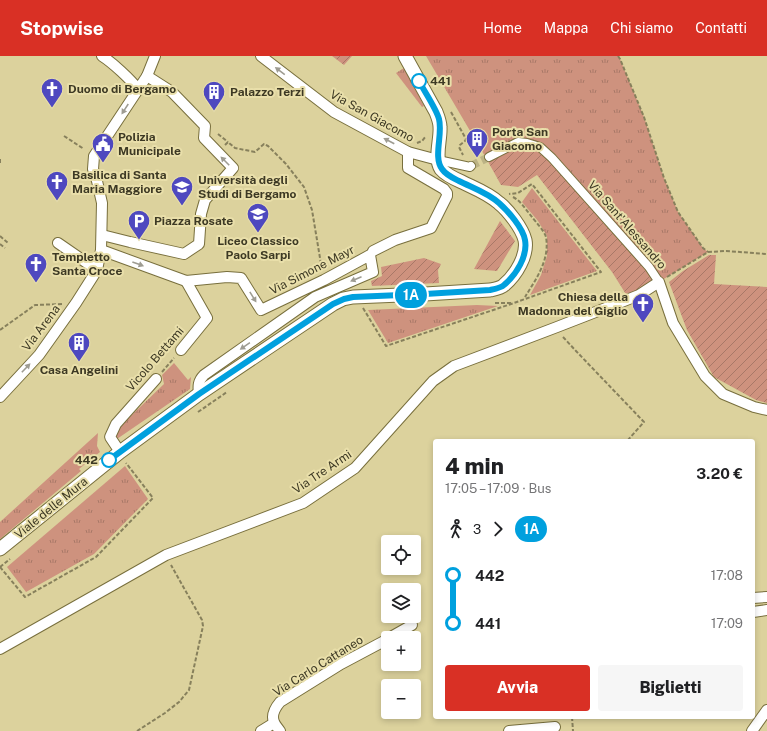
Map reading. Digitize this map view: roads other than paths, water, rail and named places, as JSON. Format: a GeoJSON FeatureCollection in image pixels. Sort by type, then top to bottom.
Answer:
{"type":"FeatureCollection","features":[{"type":"Feature","properties":{"kind":"street"},"geometry":{"type":"LineString","coordinates":[[102,56],[126,76],[138,89]]}},
{"type":"Feature","properties":{"kind":"street"},"geometry":{"type":"LineString","coordinates":[[102,250],[102,203],[93,169],[94,156],[147,76],[155,56]]}},
{"type":"Feature","properties":{"kind":"street","name":"Via San Giacomo"},"geometry":{"type":"LineString","coordinates":[[260,56],[334,112],[408,152],[438,160]]}},
{"type":"Feature","properties":{"kind":"street"},"geometry":{"type":"LineString","coordinates":[[405,56],[439,119],[438,160],[470,167],[472,166]]}},
{"type":"Feature","properties":{"kind":"street"},"geometry":{"type":"LineString","coordinates":[[102,236],[184,254],[200,244],[201,214],[205,200],[233,168],[204,138],[205,126],[172,92],[147,76]]}},
{"type":"Feature","properties":{"kind":"street","name":"Via Sant'Alessandro"},"geometry":{"type":"LineString","coordinates":[[489,157],[518,142],[540,147],[552,158],[649,268],[659,282],[673,323],[705,376],[723,394],[754,407],[767,410]]}},
{"type":"Feature","properties":{"kind":"street"},"geometry":{"type":"LineString","coordinates":[[371,253],[395,240],[431,228],[447,196],[444,189],[408,168],[408,152]]}},
{"type":"Feature","properties":{"kind":"street","name":"Viale delle Mura"},"geometry":{"type":"LineString","coordinates":[[0,549],[124,456],[199,394],[333,304],[344,299],[358,297],[490,290],[504,286],[516,271],[524,255],[526,248],[523,233],[498,202],[485,193],[451,177],[441,169],[438,160]]}},
{"type":"Feature","properties":{"kind":"street"},"geometry":{"type":"LineString","coordinates":[[58,243],[97,270]]}},
{"type":"Feature","properties":{"kind":"street","name":"Via Simone Mayr"},"geometry":{"type":"LineString","coordinates":[[102,250],[186,281],[228,277],[241,278],[261,310],[324,280],[371,253],[373,272],[309,301],[204,375],[200,380],[199,394]]}},
{"type":"Feature","properties":{"kind":"street","name":"Via Arena"},"geometry":{"type":"LineString","coordinates":[[0,397],[39,355],[76,303],[97,270],[102,250]]}},
{"type":"Feature","properties":{"kind":"street","name":"Vicolo Bettami"},"geometry":{"type":"LineString","coordinates":[[181,350],[207,318],[186,281]]}},
{"type":"Feature","properties":{"kind":"street","name":"Via Tre Armi"},"geometry":{"type":"LineString","coordinates":[[0,648],[166,555],[303,503],[355,468],[433,381],[454,366],[557,328],[638,295],[659,282]]}},
{"type":"Feature","properties":{"kind":"street","name":"Vicolo Bettami"},"geometry":{"type":"LineString","coordinates":[[124,456],[110,437],[116,424],[156,379]]}},
{"type":"Feature","properties":{"kind":"street"},"geometry":{"type":"LineString","coordinates":[[755,598],[767,597]]}},
{"type":"Feature","properties":{"kind":"street"},"geometry":{"type":"LineString","coordinates":[[755,612],[767,610]]}},
{"type":"Feature","properties":{"kind":"street","name":"Via Carlo Cattaneo"},"geometry":{"type":"LineString","coordinates":[[401,631],[412,625]]}},
{"type":"Feature","properties":{"kind":"street","name":"Via Carlo Cattaneo"},"geometry":{"type":"LineString","coordinates":[[274,722],[274,711],[280,702],[341,664],[381,642]]}},
{"type":"Feature","properties":{"kind":"street"},"geometry":{"type":"LineString","coordinates":[[752,731],[767,710]]}},
{"type":"Feature","properties":{"kind":"street"},"geometry":{"type":"LineString","coordinates":[[261,731],[274,722],[280,731]]}},
{"type":"Feature","properties":{"kind":"street"},"geometry":{"type":"LineString","coordinates":[[509,731],[555,727]]}},
{"type":"Feature","properties":{"kind":"tunnel"},"geometry":{"type":"LineString","coordinates":[[471,166],[489,157]]}},
{"type":"Feature","properties":{"kind":"place","name":"441"},"geometry":{"type":"Point","coordinates":[419,81]}},
{"type":"Feature","properties":{"kind":"place","name":"Duomo di Bergamo"},"geometry":{"type":"Point","coordinates":[52,108]}},
{"type":"Feature","properties":{"kind":"place","name":"Palazzo Terzi"},"geometry":{"type":"Point","coordinates":[214,112]}},
{"type":"Feature","properties":{"kind":"place","name":"Porta San Giacomo"},"geometry":{"type":"Point","coordinates":[477,158]}},
{"type":"Feature","properties":{"kind":"place","name":"Polizia Municipale"},"geometry":{"type":"Point","coordinates":[103,164]}},
{"type":"Feature","properties":{"kind":"place","name":"Basilica di Santa Maria Maggiore"},"geometry":{"type":"Point","coordinates":[57,202]}},
{"type":"Feature","properties":{"kind":"place","name":"Università degli Studi di Bergamo"},"geometry":{"type":"Point","coordinates":[182,206]}},
{"type":"Feature","properties":{"kind":"place","name":"Liceo Classico Paolo Sarpi"},"geometry":{"type":"Point","coordinates":[258,234]}},
{"type":"Feature","properties":{"kind":"place","name":"Piazza Rosate"},"geometry":{"type":"Point","coordinates":[139,240]}},
{"type":"Feature","properties":{"kind":"place","name":"Templetto Santa Croce"},"geometry":{"type":"Point","coordinates":[36,284]}},
{"type":"Feature","properties":{"kind":"place","name":"Chiesa della Madonna del Giglio"},"geometry":{"type":"Point","coordinates":[643,324]}},
{"type":"Feature","properties":{"kind":"place","name":"Casa Angelini"},"geometry":{"type":"Point","coordinates":[79,362]}},
{"type":"Feature","properties":{"kind":"place","name":"442"},"geometry":{"type":"Point","coordinates":[109,460]}}]}
